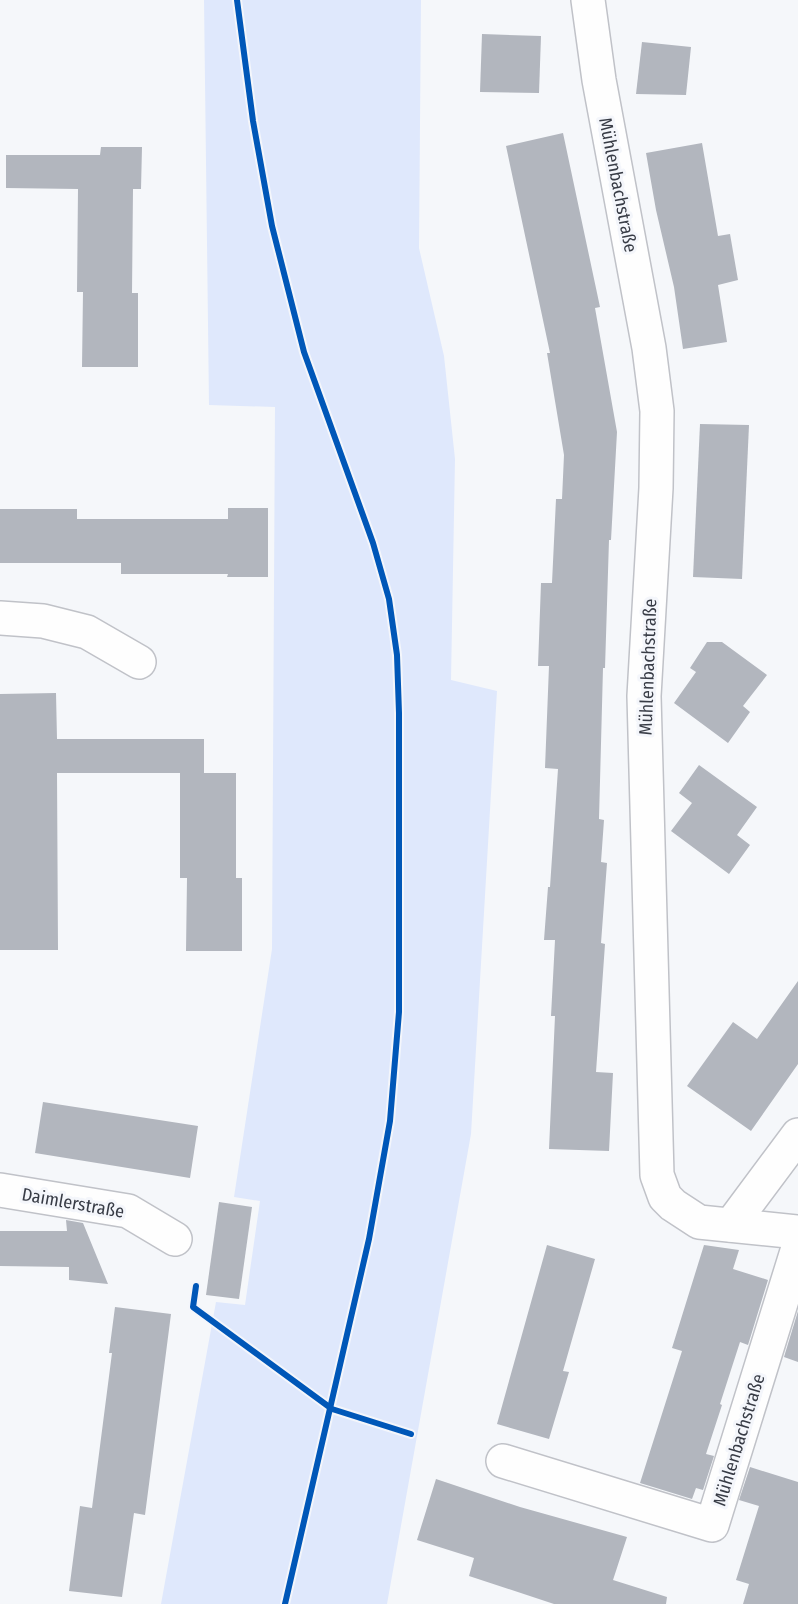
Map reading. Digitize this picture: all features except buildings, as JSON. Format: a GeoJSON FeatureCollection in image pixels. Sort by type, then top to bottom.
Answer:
{"type":"FeatureCollection","features":[{"type":"Feature","properties":{"kind":"street","name":"Mühlenbachstraße"},"geometry":{"type":"LineString","coordinates":[[588,0],[599,80],[649,348],[657,411],[656,488],[644,696],[657,1175],[665,1197],[699,1222],[798,1232]]}},
{"type":"Feature","properties":{"kind":"street"},"geometry":{"type":"LineString","coordinates":[[0,618],[43,621],[87,632],[139,662]]}},
{"type":"Feature","properties":{"kind":"street"},"geometry":{"type":"LineString","coordinates":[[731,1225],[798,1135]]}},
{"type":"Feature","properties":{"kind":"street","name":"Daimlerstraße"},"geometry":{"type":"LineString","coordinates":[[0,1190],[128,1211],[175,1239]]}},
{"type":"Feature","properties":{"kind":"street","name":"Mühlenbachstraße"},"geometry":{"type":"LineString","coordinates":[[503,1461],[712,1525],[798,1248]]}},
{"type":"Feature","properties":{"kind":"shaded area"},"geometry":{"type":"Polygon","coordinates":[[[204,0],[421,0],[419,248],[444,356],[455,459],[451,680],[497,691],[471,1134],[387,1604],[161,1604],[216,1302],[245,1305],[260,1201],[234,1197],[272,949],[275,407],[209,405],[204,0]]]}},
{"type":"Feature","properties":{"kind":"cycle path"},"geometry":{"type":"LineString","coordinates":[[237,0],[253,121],[272,226],[304,352],[373,543],[389,599],[397,655],[399,713],[399,1012],[390,1121],[369,1239],[285,1604]]}},
{"type":"Feature","properties":{"kind":"cycle path"},"geometry":{"type":"LineString","coordinates":[[196,1286],[193,1307],[332,1409],[411,1434]]}}]}
